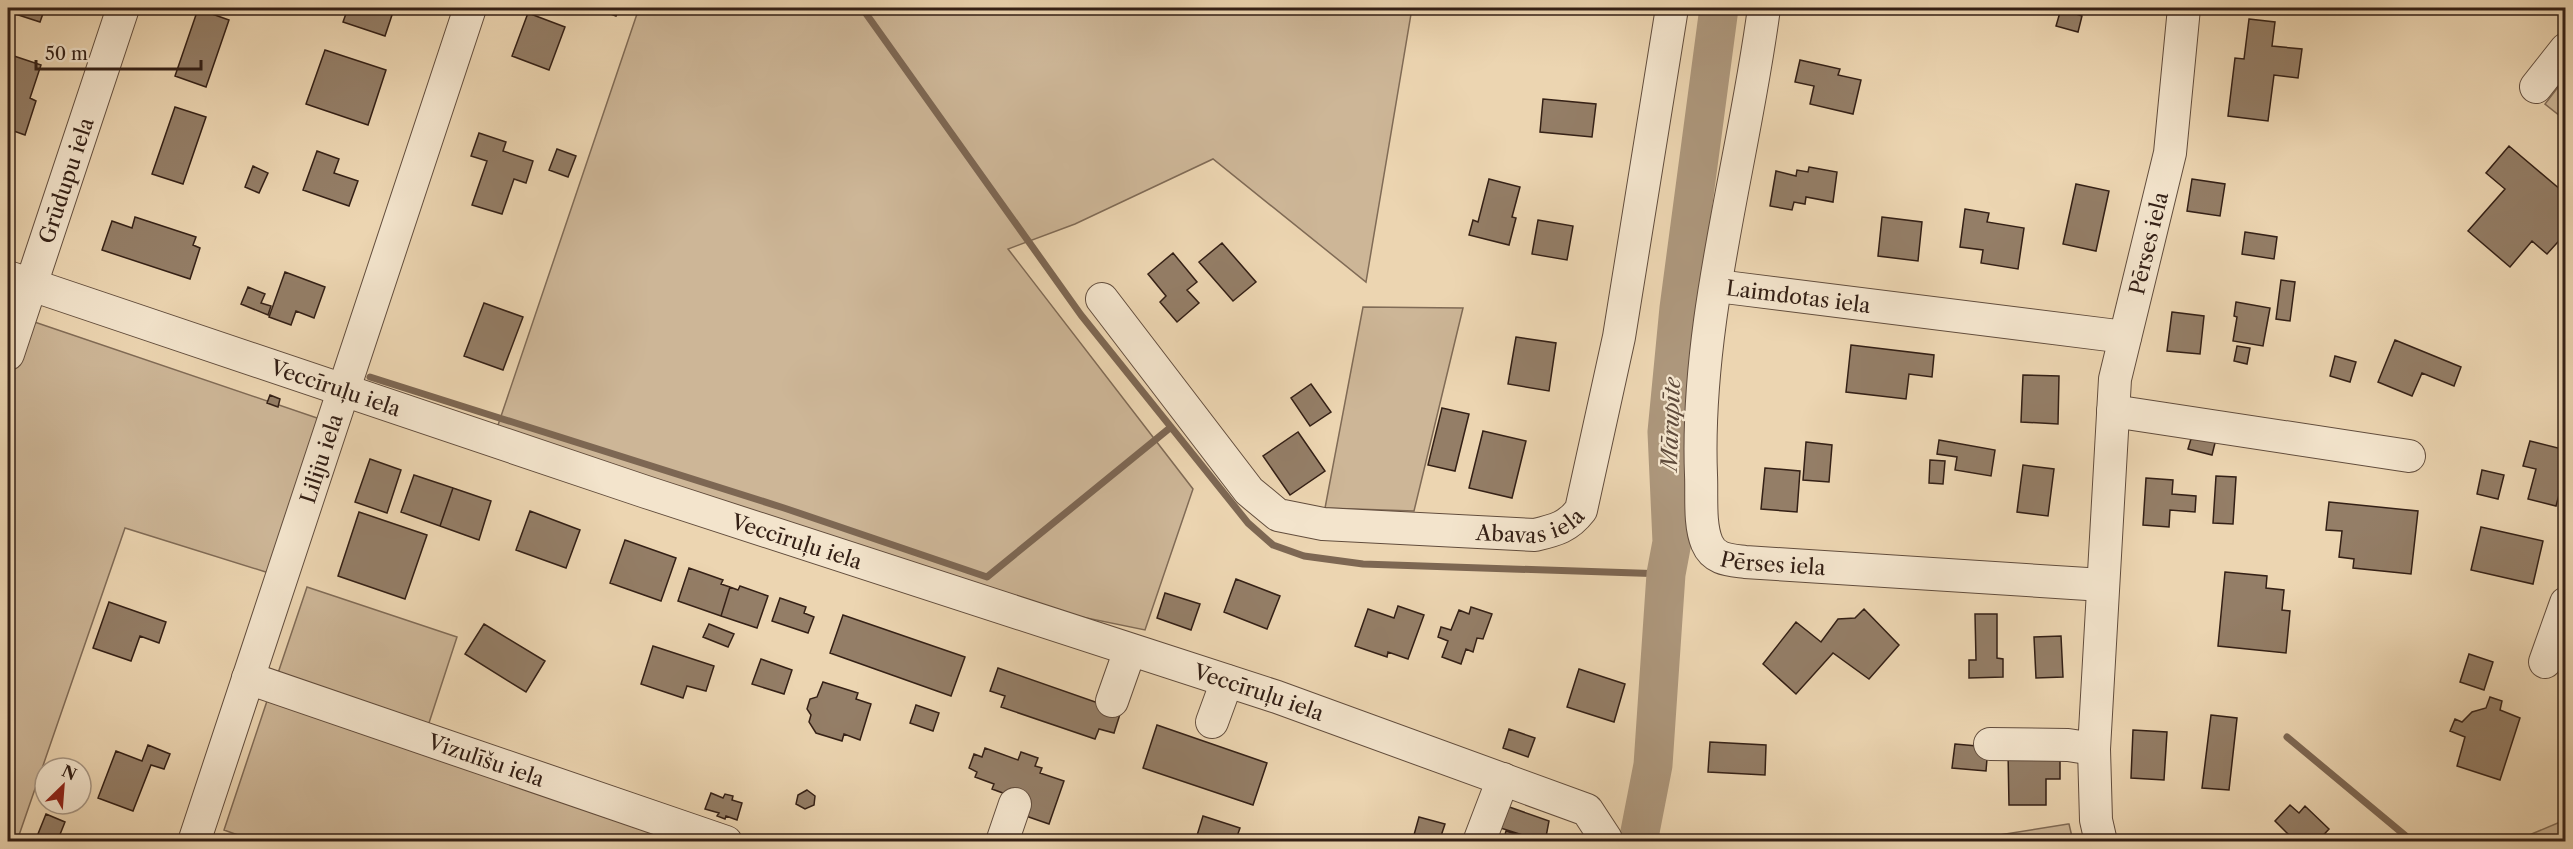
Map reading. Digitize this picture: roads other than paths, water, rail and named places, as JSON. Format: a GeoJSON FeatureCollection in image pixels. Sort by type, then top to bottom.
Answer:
{"type":"FeatureCollection","features":[{"type":"Feature","properties":{"kind":"street","name":"Grūdupu iela"},"geometry":{"type":"LineString","coordinates":[[8,354],[19,281],[123,8]]}},
{"type":"Feature","properties":{"kind":"street","name":"Liliju iela"},"geometry":{"type":"LineString","coordinates":[[194,842],[470,8]]}},
{"type":"Feature","properties":{"kind":"street","name":"Abavas iela"},"geometry":{"type":"LineString","coordinates":[[1102,299],[1249,491],[1278,515],[1323,524],[1535,535],[1562,528],[1581,510],[1617,348],[1672,8]]}},
{"type":"Feature","properties":{"kind":"street","name":"Laimdotas iela"},"geometry":{"type":"LineString","coordinates":[[1764,8],[1717,286],[2125,337]]}},
{"type":"Feature","properties":{"kind":"street","name":"Pērses iela"},"geometry":{"type":"LineString","coordinates":[[2101,842],[2096,820],[2094,749],[2115,379],[2170,153],[2184,8]]}},
{"type":"Feature","properties":{"kind":"street"},"geometry":{"type":"LineString","coordinates":[[2535,87],[2565,48]]}},
{"type":"Feature","properties":{"kind":"street","name":"Veccīruļu iela"},"geometry":{"type":"LineString","coordinates":[[19,281],[1277,697],[1587,810],[1606,839],[1605,842]]}},
{"type":"Feature","properties":{"kind":"street","name":"Pērses iela"},"geometry":{"type":"LineString","coordinates":[[1717,286],[1703,380],[1700,446],[1702,512],[1707,543],[1722,559],[2103,585]]}},
{"type":"Feature","properties":{"kind":"street"},"geometry":{"type":"LineString","coordinates":[[2113,411],[2409,456]]}},
{"type":"Feature","properties":{"kind":"street"},"geometry":{"type":"LineString","coordinates":[[2545,662],[2565,603]]}},
{"type":"Feature","properties":{"kind":"street"},"geometry":{"type":"LineString","coordinates":[[1112,701],[1130,650]]}},
{"type":"Feature","properties":{"kind":"street","name":"Vizulīšu iela"},"geometry":{"type":"LineString","coordinates":[[248,678],[726,842]]}},
{"type":"Feature","properties":{"kind":"street"},"geometry":{"type":"LineString","coordinates":[[1212,722],[1227,681]]}},
{"type":"Feature","properties":{"kind":"street"},"geometry":{"type":"LineString","coordinates":[[1990,744],[2068,745],[2094,749]]}},
{"type":"Feature","properties":{"kind":"street"},"geometry":{"type":"LineString","coordinates":[[1479,842],[1503,779]]}},
{"type":"Feature","properties":{"kind":"street"},"geometry":{"type":"LineString","coordinates":[[1002,842],[1015,804]]}},
{"type":"Feature","properties":{"kind":"waterway"},"geometry":{"type":"LineString","coordinates":[[862,8],[1081,315],[1248,523],[1273,545],[1304,556],[1363,564],[1666,574]]}},
{"type":"Feature","properties":{"kind":"waterway","name":"Mārupīte"},"geometry":{"type":"LineString","coordinates":[[1638,842],[1653,765],[1666,574],[1672,542],[1667,432],[1679,308],[1719,8]]}},
{"type":"Feature","properties":{"kind":"waterway"},"geometry":{"type":"LineString","coordinates":[[370,377],[784,508],[987,577],[1171,427]]}},
{"type":"Feature","properties":{"kind":"waterway"},"geometry":{"type":"LineString","coordinates":[[2287,737],[2413,842]]}}]}
